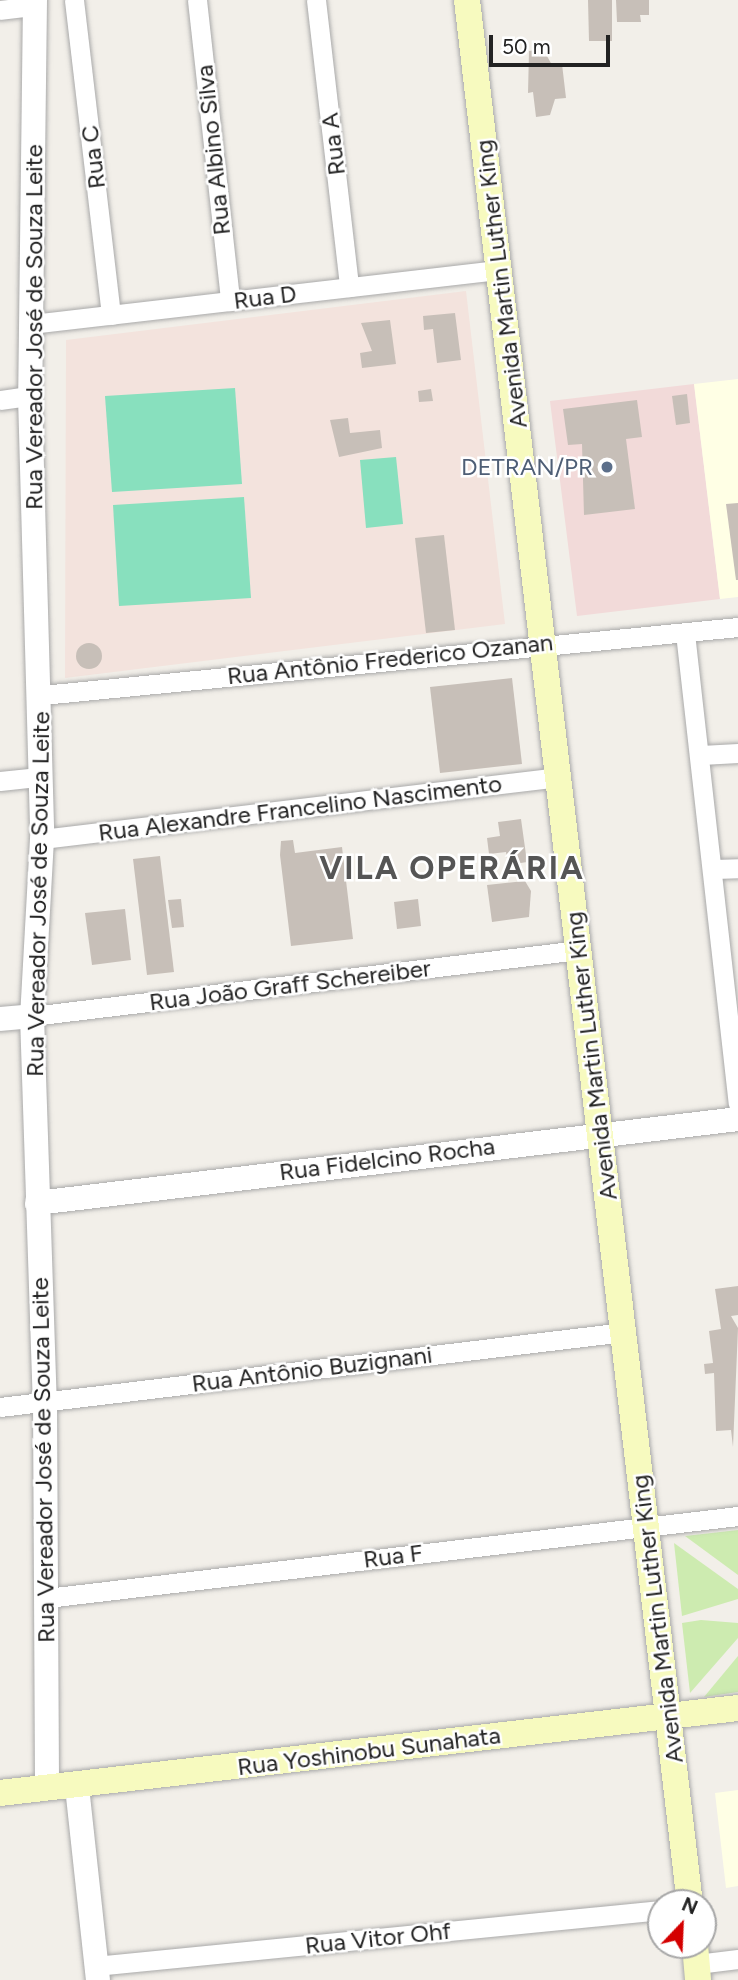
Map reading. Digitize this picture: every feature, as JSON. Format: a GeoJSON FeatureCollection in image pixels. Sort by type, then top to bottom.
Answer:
{"type":"FeatureCollection","features":[{"type":"Feature","properties":{"kind":"main road","name":"Avenida Martin Luther King"},"geometry":{"type":"LineString","coordinates":[[467,0],[688,1889]]}},
{"type":"Feature","properties":{"kind":"main road","name":"Rua Yoshinobu Sunahata"},"geometry":{"type":"LineString","coordinates":[[0,1793],[78,1787],[738,1708]]}},
{"type":"Feature","properties":{"kind":"street","name":"Rua C"},"geometry":{"type":"LineString","coordinates":[[74,0],[111,314]]}},
{"type":"Feature","properties":{"kind":"street","name":"Rua Albino Silva"},"geometry":{"type":"LineString","coordinates":[[197,0],[230,301]]}},
{"type":"Feature","properties":{"kind":"street","name":"Rua A"},"geometry":{"type":"LineString","coordinates":[[316,0],[349,287]]}},
{"type":"Feature","properties":{"kind":"street"},"geometry":{"type":"LineString","coordinates":[[0,9],[35,3]]}},
{"type":"Feature","properties":{"kind":"street","name":"Rua Vereador José de Souza Leite"},"geometry":{"type":"LineString","coordinates":[[35,3],[30,396],[42,695],[37,777],[42,839],[32,1016],[45,1401],[47,1788]]}},
{"type":"Feature","properties":{"kind":"street","name":"Rua D"},"geometry":{"type":"LineString","coordinates":[[31,324],[499,270]]}},
{"type":"Feature","properties":{"kind":"street"},"geometry":{"type":"LineString","coordinates":[[0,400],[30,396]]}},
{"type":"Feature","properties":{"kind":"street","name":"Rua Antônio Frederico Ozanan"},"geometry":{"type":"LineString","coordinates":[[42,695],[543,643],[738,627]]}},
{"type":"Feature","properties":{"kind":"street"},"geometry":{"type":"LineString","coordinates":[[685,633],[714,869],[732,987],[738,1103]]}},
{"type":"Feature","properties":{"kind":"street"},"geometry":{"type":"LineString","coordinates":[[701,755],[738,753]]}},
{"type":"Feature","properties":{"kind":"street"},"geometry":{"type":"LineString","coordinates":[[0,781],[37,777]]}},
{"type":"Feature","properties":{"kind":"street","name":"Rua Alexandre Francelino Nascimento"},"geometry":{"type":"LineString","coordinates":[[42,839],[559,777]]}},
{"type":"Feature","properties":{"kind":"street"},"geometry":{"type":"LineString","coordinates":[[714,869],[738,868]]}},
{"type":"Feature","properties":{"kind":"street","name":"Rua João Graff Schereiber"},"geometry":{"type":"LineString","coordinates":[[0,1019],[579,950]]}},
{"type":"Feature","properties":{"kind":"street","name":"Rua Fidelcino Rocha"},"geometry":{"type":"LineString","coordinates":[[37,1203],[601,1133],[738,1119]]}},
{"type":"Feature","properties":{"kind":"street","name":"Rua Antônio Buzignani"},"geometry":{"type":"LineString","coordinates":[[0,1407],[624,1332]]}},
{"type":"Feature","properties":{"kind":"street","name":"Rua F"},"geometry":{"type":"LineString","coordinates":[[47,1598],[738,1516]]}},
{"type":"Feature","properties":{"kind":"street"},"geometry":{"type":"LineString","coordinates":[[78,1787],[97,1973]]}},
{"type":"Feature","properties":{"kind":"street","name":"Rua Vitor Ohf"},"geometry":{"type":"LineString","coordinates":[[97,1973],[647,1912]]}},
{"type":"Feature","properties":{"kind":"street"},"geometry":{"type":"LineString","coordinates":[[697,1963],[738,1959]]}},
{"type":"Feature","properties":{"kind":"shaded area"},"geometry":{"type":"Polygon","coordinates":[[[466,291],[505,624],[65,678],[66,340],[466,291]]]}},
{"type":"Feature","properties":{"kind":"shaded area"},"geometry":{"type":"Polygon","coordinates":[[[738,379],[738,597],[720,599],[694,384],[738,379]]]}},
{"type":"Feature","properties":{"kind":"shaded area"},"geometry":{"type":"Polygon","coordinates":[[[694,384],[720,599],[577,616],[550,401],[694,384]]]}},
{"type":"Feature","properties":{"kind":"shaded area"},"geometry":{"type":"Polygon","coordinates":[[[738,1790],[738,1886],[726,1888],[715,1793],[738,1790]]]}},
{"type":"Feature","properties":{"kind":"green space"},"geometry":{"type":"Polygon","coordinates":[[[235,388],[242,484],[112,492],[105,396],[235,388]]]}},
{"type":"Feature","properties":{"kind":"green space"},"geometry":{"type":"Polygon","coordinates":[[[396,457],[403,524],[366,528],[360,460],[396,457]]]}},
{"type":"Feature","properties":{"kind":"green space"},"geometry":{"type":"Polygon","coordinates":[[[244,497],[251,598],[119,606],[113,505],[244,497]]]}},
{"type":"Feature","properties":{"kind":"green space"},"geometry":{"type":"Polygon","coordinates":[[[738,1530],[738,1575],[685,1536],[738,1530]]]}},
{"type":"Feature","properties":{"kind":"green space"},"geometry":{"type":"Polygon","coordinates":[[[674,1543],[738,1589],[738,1599],[682,1616],[674,1543]]]}},
{"type":"Feature","properties":{"kind":"green space"},"geometry":{"type":"Polygon","coordinates":[[[701,1620],[738,1623],[738,1638],[690,1693],[682,1623],[701,1620]]]}},
{"type":"Feature","properties":{"kind":"green space"},"geometry":{"type":"Polygon","coordinates":[[[738,1656],[738,1692],[704,1697],[738,1656]]]}},
{"type":"Feature","properties":{"kind":"building"},"geometry":{"type":"Polygon","coordinates":[[[588,0],[612,0],[612,41],[589,41],[588,0]]]}},
{"type":"Feature","properties":{"kind":"building"},"geometry":{"type":"Polygon","coordinates":[[[616,0],[649,0],[649,15],[640,15],[641,22],[617,22],[616,0]]]}},
{"type":"Feature","properties":{"kind":"building"},"geometry":{"type":"Polygon","coordinates":[[[543,49],[552,65],[562,64],[566,98],[555,99],[550,115],[536,117],[533,92],[528,93],[529,51],[543,49]]]}},
{"type":"Feature","properties":{"kind":"building"},"geometry":{"type":"Polygon","coordinates":[[[455,313],[461,360],[437,363],[433,329],[424,330],[423,316],[455,313]]]}},
{"type":"Feature","properties":{"kind":"building"},"geometry":{"type":"Polygon","coordinates":[[[390,320],[396,364],[362,368],[360,353],[372,351],[361,323],[390,320]]]}},
{"type":"Feature","properties":{"kind":"building"},"geometry":{"type":"Polygon","coordinates":[[[431,389],[433,401],[419,402],[418,391],[431,389]]]}},
{"type":"Feature","properties":{"kind":"building"},"geometry":{"type":"Polygon","coordinates":[[[687,394],[690,423],[676,425],[672,396],[687,394]]]}},
{"type":"Feature","properties":{"kind":"building","name":"DETRAN/PR"},"geometry":{"type":"Polygon","coordinates":[[[637,400],[642,437],[626,439],[635,509],[584,515],[582,444],[568,445],[563,409],[637,400]]]}},
{"type":"Feature","properties":{"kind":"building"},"geometry":{"type":"Polygon","coordinates":[[[348,418],[350,433],[380,430],[382,448],[339,457],[330,420],[348,418]]]}},
{"type":"Feature","properties":{"kind":"building"},"geometry":{"type":"Polygon","coordinates":[[[738,503],[738,580],[736,580],[726,504],[738,503]]]}},
{"type":"Feature","properties":{"kind":"building"},"geometry":{"type":"Polygon","coordinates":[[[444,535],[455,630],[426,633],[415,538],[444,535]]]}},
{"type":"Feature","properties":{"kind":"building"},"geometry":{"type":"Polygon","coordinates":[[[89,643],[98,647],[102,656],[98,665],[89,669],[80,665],[76,656],[80,647],[89,643]]]}},
{"type":"Feature","properties":{"kind":"building"},"geometry":{"type":"Polygon","coordinates":[[[512,678],[522,764],[440,773],[430,687],[512,678]]]}},
{"type":"Feature","properties":{"kind":"building"},"geometry":{"type":"Polygon","coordinates":[[[521,819],[527,862],[508,865],[506,852],[489,854],[487,838],[500,836],[498,822],[521,819]]]}},
{"type":"Feature","properties":{"kind":"building"},"geometry":{"type":"Polygon","coordinates":[[[293,840],[295,853],[342,847],[353,939],[291,946],[280,855],[281,841],[293,840]]]}},
{"type":"Feature","properties":{"kind":"building"},"geometry":{"type":"Polygon","coordinates":[[[160,856],[174,972],[147,975],[133,859],[160,856]]]}},
{"type":"Feature","properties":{"kind":"building"},"geometry":{"type":"Polygon","coordinates":[[[525,881],[531,891],[529,917],[492,922],[487,885],[525,881]]]}},
{"type":"Feature","properties":{"kind":"building"},"geometry":{"type":"Polygon","coordinates":[[[181,899],[184,927],[172,928],[168,900],[181,899]]]}},
{"type":"Feature","properties":{"kind":"building"},"geometry":{"type":"Polygon","coordinates":[[[418,899],[421,926],[397,929],[394,902],[418,899]]]}},
{"type":"Feature","properties":{"kind":"building"},"geometry":{"type":"Polygon","coordinates":[[[125,909],[131,960],[92,965],[85,913],[125,909]]]}},
{"type":"Feature","properties":{"kind":"building"},"geometry":{"type":"Polygon","coordinates":[[[738,1286],[738,1315],[731,1316],[738,1328],[733,1447],[731,1430],[716,1431],[714,1373],[705,1374],[704,1364],[713,1363],[709,1331],[721,1329],[715,1289],[738,1286]]]}},
{"type":"Feature","properties":{"kind":"place","name":"DETRAN/PR"},"geometry":{"type":"Point","coordinates":[607,467]}},
{"type":"Feature","properties":{"kind":"district","name":"VILA OPERÁRIA"},"geometry":{"type":"Point","coordinates":[452,868]}}]}
